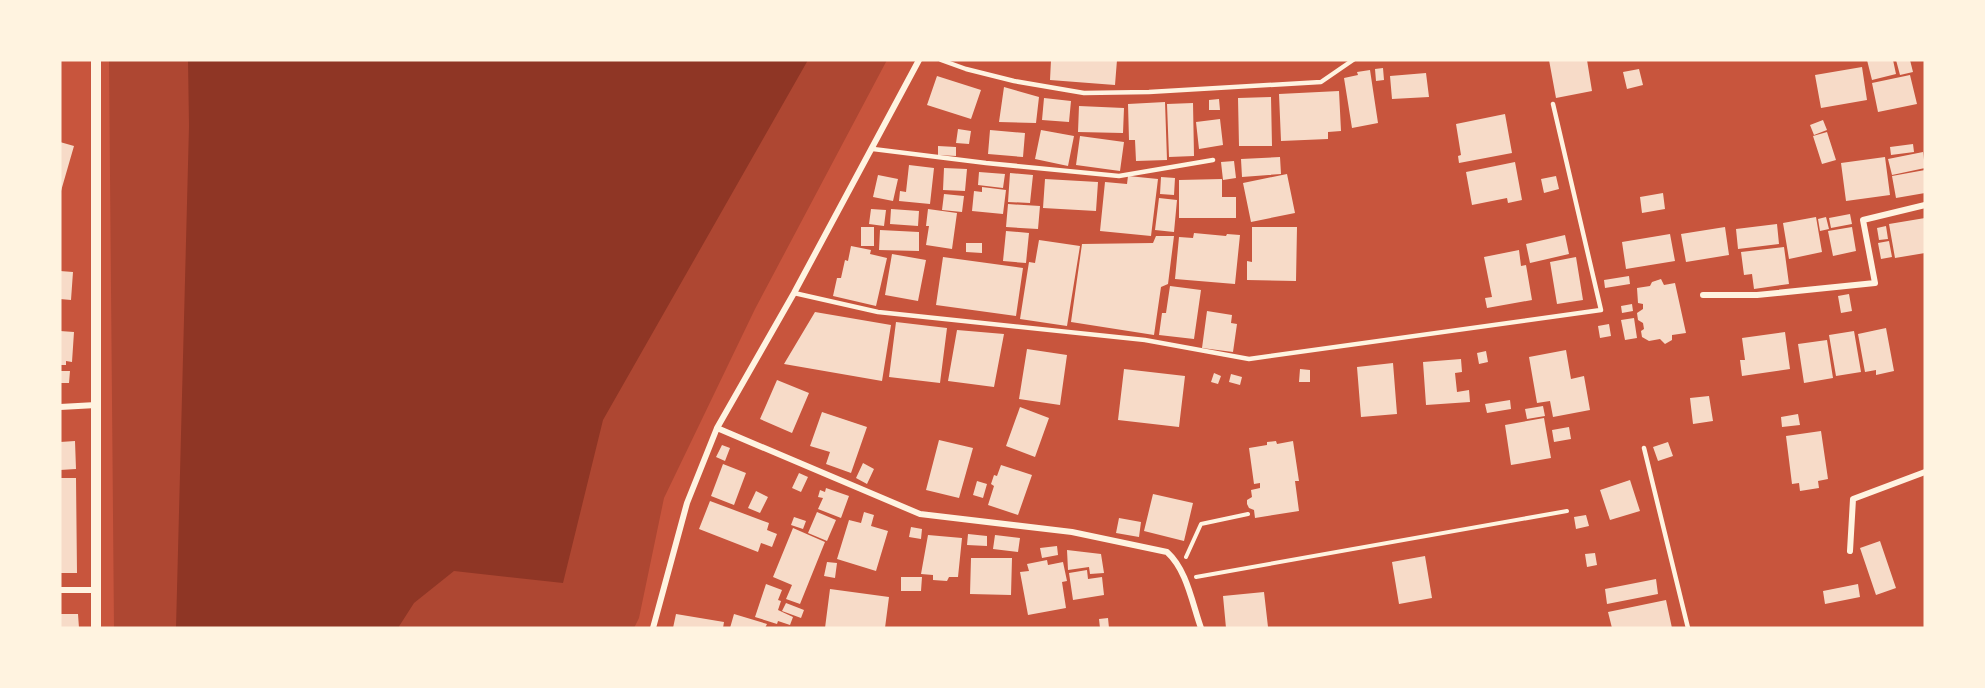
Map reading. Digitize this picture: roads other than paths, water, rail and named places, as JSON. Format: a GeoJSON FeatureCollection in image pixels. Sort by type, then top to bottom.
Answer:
{"type":"FeatureCollection","features":[{"type":"Feature","properties":{"kind":"street"},"geometry":{"type":"LineString","coordinates":[[96,60],[94,590],[96,628]]}},
{"type":"Feature","properties":{"kind":"street"},"geometry":{"type":"LineString","coordinates":[[653,628],[687,503],[717,428],[794,293],[919,60]]}},
{"type":"Feature","properties":{"kind":"street"},"geometry":{"type":"LineString","coordinates":[[1703,295],[1757,295],[1875,284],[1863,220],[1925,204]]}},
{"type":"Feature","properties":{"kind":"street"},"geometry":{"type":"LineString","coordinates":[[60,407],[96,405]]}},
{"type":"Feature","properties":{"kind":"street"},"geometry":{"type":"LineString","coordinates":[[717,428],[920,514],[1072,532],[1167,552],[1180,568],[1201,628]]}},
{"type":"Feature","properties":{"kind":"street"},"geometry":{"type":"LineString","coordinates":[[1851,551],[1853,499],[1925,472]]}},
{"type":"Feature","properties":{"kind":"street"},"geometry":{"type":"LineString","coordinates":[[60,590],[94,590]]}},
{"type":"Feature","properties":{"kind":"lane"},"geometry":{"type":"LineString","coordinates":[[941,60],[1014,81],[1084,93],[1149,92],[1321,82],[1353,60]]}},
{"type":"Feature","properties":{"kind":"lane"},"geometry":{"type":"LineString","coordinates":[[794,293],[878,312],[955,318],[1145,340],[1249,359],[1601,310],[1553,104]]}},
{"type":"Feature","properties":{"kind":"lane"},"geometry":{"type":"LineString","coordinates":[[873,149],[1119,176],[1213,160]]}},
{"type":"Feature","properties":{"kind":"lane"},"geometry":{"type":"LineString","coordinates":[[1644,448],[1688,628]]}}]}
